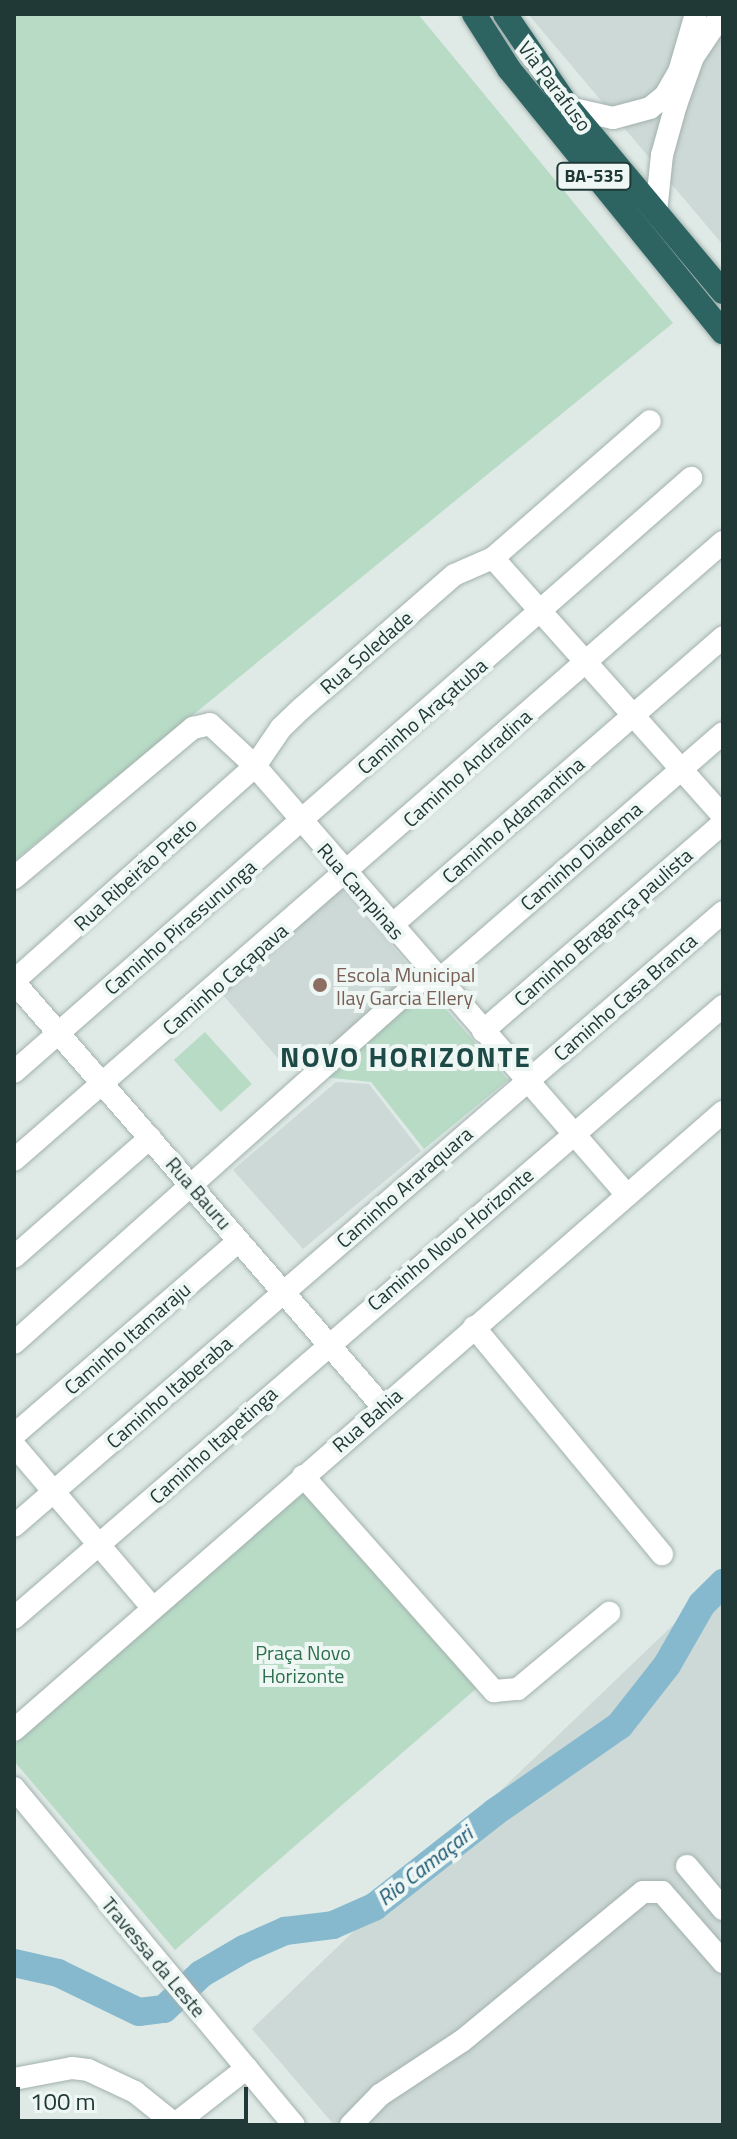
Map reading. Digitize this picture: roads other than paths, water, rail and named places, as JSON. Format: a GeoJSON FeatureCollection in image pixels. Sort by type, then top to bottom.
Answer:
{"type":"FeatureCollection","features":[{"type":"Feature","properties":{"kind":"highway"},"geometry":{"type":"LineString","coordinates":[[460,14],[509,69]]}},
{"type":"Feature","properties":{"kind":"highway","name":"Via Parafuso"},"geometry":{"type":"LineString","coordinates":[[474,14],[509,69],[723,332]]}},
{"type":"Feature","properties":{"kind":"highway","name":"Via Parafuso"},"geometry":{"type":"LineString","coordinates":[[505,14],[569,108],[723,292]]}},
{"type":"Feature","properties":{"kind":"street"},"geometry":{"type":"LineString","coordinates":[[656,212],[667,134],[696,14]]}},
{"type":"Feature","properties":{"kind":"street"},"geometry":{"type":"LineString","coordinates":[[569,108],[596,116],[631,116],[665,96],[722,14]]}},
{"type":"Feature","properties":{"kind":"street","name":"Rua Soledade"},"geometry":{"type":"LineString","coordinates":[[255,766],[281,728],[454,575],[493,558],[650,421]]}},
{"type":"Feature","properties":{"kind":"street","name":"Caminho Araçatuba"},"geometry":{"type":"LineString","coordinates":[[301,821],[691,478]]}},
{"type":"Feature","properties":{"kind":"street","name":"Caminho Andradina"},"geometry":{"type":"LineString","coordinates":[[347,874],[723,542]]}},
{"type":"Feature","properties":{"kind":"street"},"geometry":{"type":"LineString","coordinates":[[493,558],[543,610],[723,816]]}},
{"type":"Feature","properties":{"kind":"street","name":"Caminho Adamantina"},"geometry":{"type":"LineString","coordinates":[[392,925],[723,637]]}},
{"type":"Feature","properties":{"kind":"street","name":"Rua Campinas"},"geometry":{"type":"LineString","coordinates":[[14,878],[199,724],[210,724],[255,766],[627,1195]]}},
{"type":"Feature","properties":{"kind":"street","name":"Caminho Diadema"},"geometry":{"type":"LineString","coordinates":[[14,1343],[435,975],[723,733]]}},
{"type":"Feature","properties":{"kind":"street","name":"Rua Ribeirão Preto"},"geometry":{"type":"LineString","coordinates":[[14,981],[255,766]]}},
{"type":"Feature","properties":{"kind":"street","name":"Caminho Pirassununga"},"geometry":{"type":"LineString","coordinates":[[14,1072],[301,821]]}},
{"type":"Feature","properties":{"kind":"street","name":"Caminho Bragança paulista"},"geometry":{"type":"LineString","coordinates":[[483,1031],[723,823]]}},
{"type":"Feature","properties":{"kind":"street","name":"Caminho Caçapava"},"geometry":{"type":"LineString","coordinates":[[14,1160],[347,874]]}},
{"type":"Feature","properties":{"kind":"street","name":"Caminho Casa Branca"},"geometry":{"type":"LineString","coordinates":[[526,1082],[723,912]]}},
{"type":"Feature","properties":{"kind":"street","name":"Rua Bauru"},"geometry":{"type":"LineString","coordinates":[[14,981],[382,1406]]}},
{"type":"Feature","properties":{"kind":"street","name":"Caminho Novo Horizonte"},"geometry":{"type":"LineString","coordinates":[[327,1344],[723,1006]]}},
{"type":"Feature","properties":{"kind":"street","name":"Caminho Araraquara"},"geometry":{"type":"LineString","coordinates":[[282,1291],[526,1082]]}},
{"type":"Feature","properties":{"kind":"street","name":"Rua Bahia"},"geometry":{"type":"LineString","coordinates":[[14,1730],[382,1406],[723,1112]]}},
{"type":"Feature","properties":{"kind":"street"},"geometry":{"type":"LineString","coordinates":[[14,1257],[150,1138]]}},
{"type":"Feature","properties":{"kind":"street","name":"Caminho Itamaraju"},"geometry":{"type":"LineString","coordinates":[[14,1435],[239,1241]]}},
{"type":"Feature","properties":{"kind":"street","name":"Caminho Itaberaba"},"geometry":{"type":"LineString","coordinates":[[14,1526],[282,1291]]}},
{"type":"Feature","properties":{"kind":"street"},"geometry":{"type":"LineString","coordinates":[[474,1327],[662,1554]]}},
{"type":"Feature","properties":{"kind":"street","name":"Caminho Itapetinga"},"geometry":{"type":"LineString","coordinates":[[14,1618],[100,1546],[327,1344]]}},
{"type":"Feature","properties":{"kind":"street"},"geometry":{"type":"LineString","coordinates":[[14,1445],[152,1607]]}},
{"type":"Feature","properties":{"kind":"street"},"geometry":{"type":"LineString","coordinates":[[303,1476],[494,1691],[518,1689],[609,1613]]}},
{"type":"Feature","properties":{"kind":"street","name":"Travessa da Leste"},"geometry":{"type":"LineString","coordinates":[[14,1788],[294,2125]]}},
{"type":"Feature","properties":{"kind":"street"},"geometry":{"type":"LineString","coordinates":[[687,1866],[723,1909]]}},
{"type":"Feature","properties":{"kind":"street"},"geometry":{"type":"LineString","coordinates":[[351,2125],[380,2095],[462,2041],[643,1892],[662,1892],[723,1962]]}},
{"type":"Feature","properties":{"kind":"street"},"geometry":{"type":"LineString","coordinates":[[14,2079],[72,2068],[88,2070],[135,2092],[175,2124],[247,2068]]}},
{"type":"Feature","properties":{"kind":"waterway","name":"Rio Camaçari"},"geometry":{"type":"LineString","coordinates":[[14,1963],[58,1973],[139,2012],[164,2009],[201,1974],[244,1949],[285,1931],[333,1925],[374,1907],[495,1812],[620,1725],[667,1665],[702,1604],[723,1583]]}},
{"type":"Feature","properties":{"kind":"place","name":"Escola Municipal Ilay Garcia Ellery"},"geometry":{"type":"Point","coordinates":[320,985]}},
{"type":"Feature","properties":{"kind":"district","name":"NOVO HORIZONTE"},"geometry":{"type":"Point","coordinates":[406,1057]}},
{"type":"Feature","properties":{"kind":"park label","name":"Praça Novo Horizonte"},"geometry":{"type":"Point","coordinates":[303,1664]}}]}
